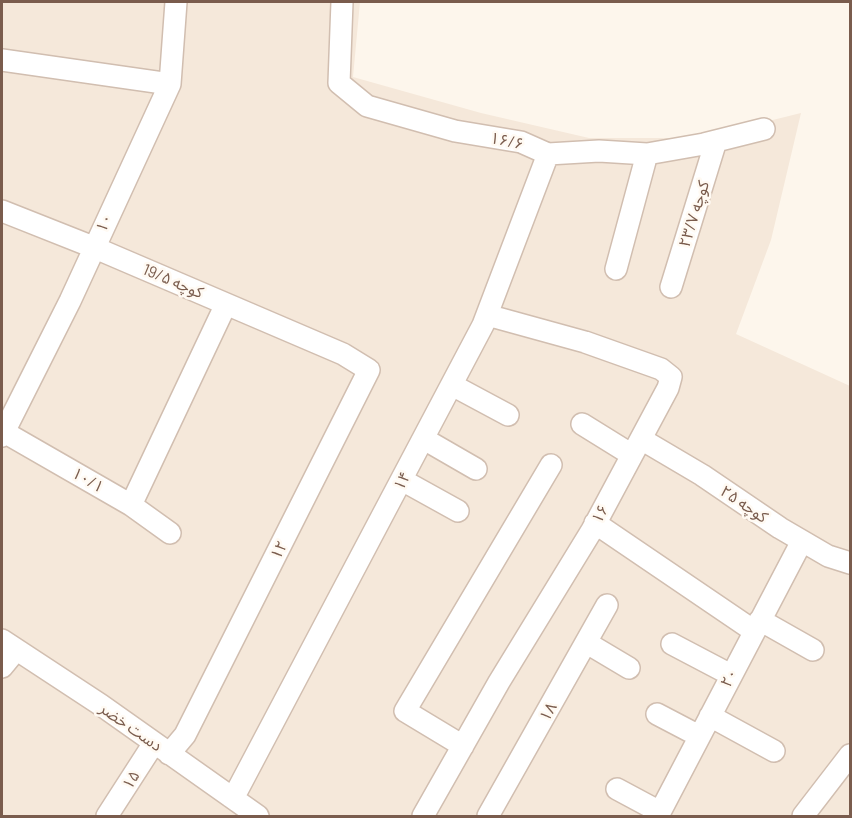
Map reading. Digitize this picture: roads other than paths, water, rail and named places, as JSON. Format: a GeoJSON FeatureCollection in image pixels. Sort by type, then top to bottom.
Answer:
{"type":"FeatureCollection","features":[{"type":"Feature","properties":{"kind":"street","name":"۱۰"},"geometry":{"type":"LineString","coordinates":[[3,434],[8,408],[70,301],[170,84],[176,2]]}},
{"type":"Feature","properties":{"kind":"street","name":"۱۶/۶"},"geometry":{"type":"LineString","coordinates":[[342,2],[339,83],[367,106],[455,131],[521,142],[548,154],[599,151],[647,154],[764,129]]}},
{"type":"Feature","properties":{"kind":"street"},"geometry":{"type":"LineString","coordinates":[[2,60],[170,84]]}},
{"type":"Feature","properties":{"kind":"street","name":"کوچه ۲۳/۷"},"geometry":{"type":"LineString","coordinates":[[671,287],[716,141]]}},
{"type":"Feature","properties":{"kind":"street","name":"۱۴"},"geometry":{"type":"LineString","coordinates":[[243,809],[238,789],[424,439],[487,315],[548,154]]}},
{"type":"Feature","properties":{"kind":"street"},"geometry":{"type":"LineString","coordinates":[[616,269],[647,154]]}},
{"type":"Feature","properties":{"kind":"street","name":"کوچه 19/۵"},"geometry":{"type":"LineString","coordinates":[[2,211],[93,247],[343,354]]}},
{"type":"Feature","properties":{"kind":"street"},"geometry":{"type":"LineString","coordinates":[[131,505],[226,304]]}},
{"type":"Feature","properties":{"kind":"street","name":"۱۶"},"geometry":{"type":"LineString","coordinates":[[423,816],[499,682],[595,524],[668,388],[671,377],[661,369],[585,342],[487,315]]}},
{"type":"Feature","properties":{"kind":"street","name":"۱۲"},"geometry":{"type":"LineString","coordinates":[[162,748],[185,735],[369,370],[343,354]]}},
{"type":"Feature","properties":{"kind":"street"},"geometry":{"type":"LineString","coordinates":[[452,385],[508,415]]}},
{"type":"Feature","properties":{"kind":"street","name":"کوچه ۲۵"},"geometry":{"type":"LineString","coordinates":[[582,424],[702,475],[780,528],[828,555],[850,563]]}},
{"type":"Feature","properties":{"kind":"street","name":"۱۰/۱"},"geometry":{"type":"LineString","coordinates":[[3,434],[131,505],[170,533]]}},
{"type":"Feature","properties":{"kind":"street"},"geometry":{"type":"LineString","coordinates":[[424,439],[476,469]]}},
{"type":"Feature","properties":{"kind":"street"},"geometry":{"type":"LineString","coordinates":[[463,746],[405,711],[551,465]]}},
{"type":"Feature","properties":{"kind":"street"},"geometry":{"type":"LineString","coordinates":[[402,480],[458,511]]}},
{"type":"Feature","properties":{"kind":"street"},"geometry":{"type":"LineString","coordinates":[[595,524],[757,626],[813,650]]}},
{"type":"Feature","properties":{"kind":"street","name":"۲۰"},"geometry":{"type":"LineString","coordinates":[[659,814],[802,541]]}},
{"type":"Feature","properties":{"kind":"street","name":"۱۸"},"geometry":{"type":"LineString","coordinates":[[488,816],[607,605]]}},
{"type":"Feature","properties":{"kind":"street"},"geometry":{"type":"LineString","coordinates":[[586,643],[629,668]]}},
{"type":"Feature","properties":{"kind":"street"},"geometry":{"type":"LineString","coordinates":[[672,644],[731,675]]}},
{"type":"Feature","properties":{"kind":"street"},"geometry":{"type":"LineString","coordinates":[[2,667],[9,645]]}},
{"type":"Feature","properties":{"kind":"street","name":"دست خضر"},"geometry":{"type":"LineString","coordinates":[[9,645],[162,748],[243,809]]}},
{"type":"Feature","properties":{"kind":"street"},"geometry":{"type":"LineString","coordinates":[[657,714],[699,736]]}},
{"type":"Feature","properties":{"kind":"street"},"geometry":{"type":"LineString","coordinates":[[710,716],[774,751]]}},
{"type":"Feature","properties":{"kind":"street","name":"۱۵"},"geometry":{"type":"LineString","coordinates":[[107,816],[162,748]]}},
{"type":"Feature","properties":{"kind":"street"},"geometry":{"type":"LineString","coordinates":[[803,816],[850,756]]}},
{"type":"Feature","properties":{"kind":"street"},"geometry":{"type":"LineString","coordinates":[[617,789],[659,814]]}}]}
